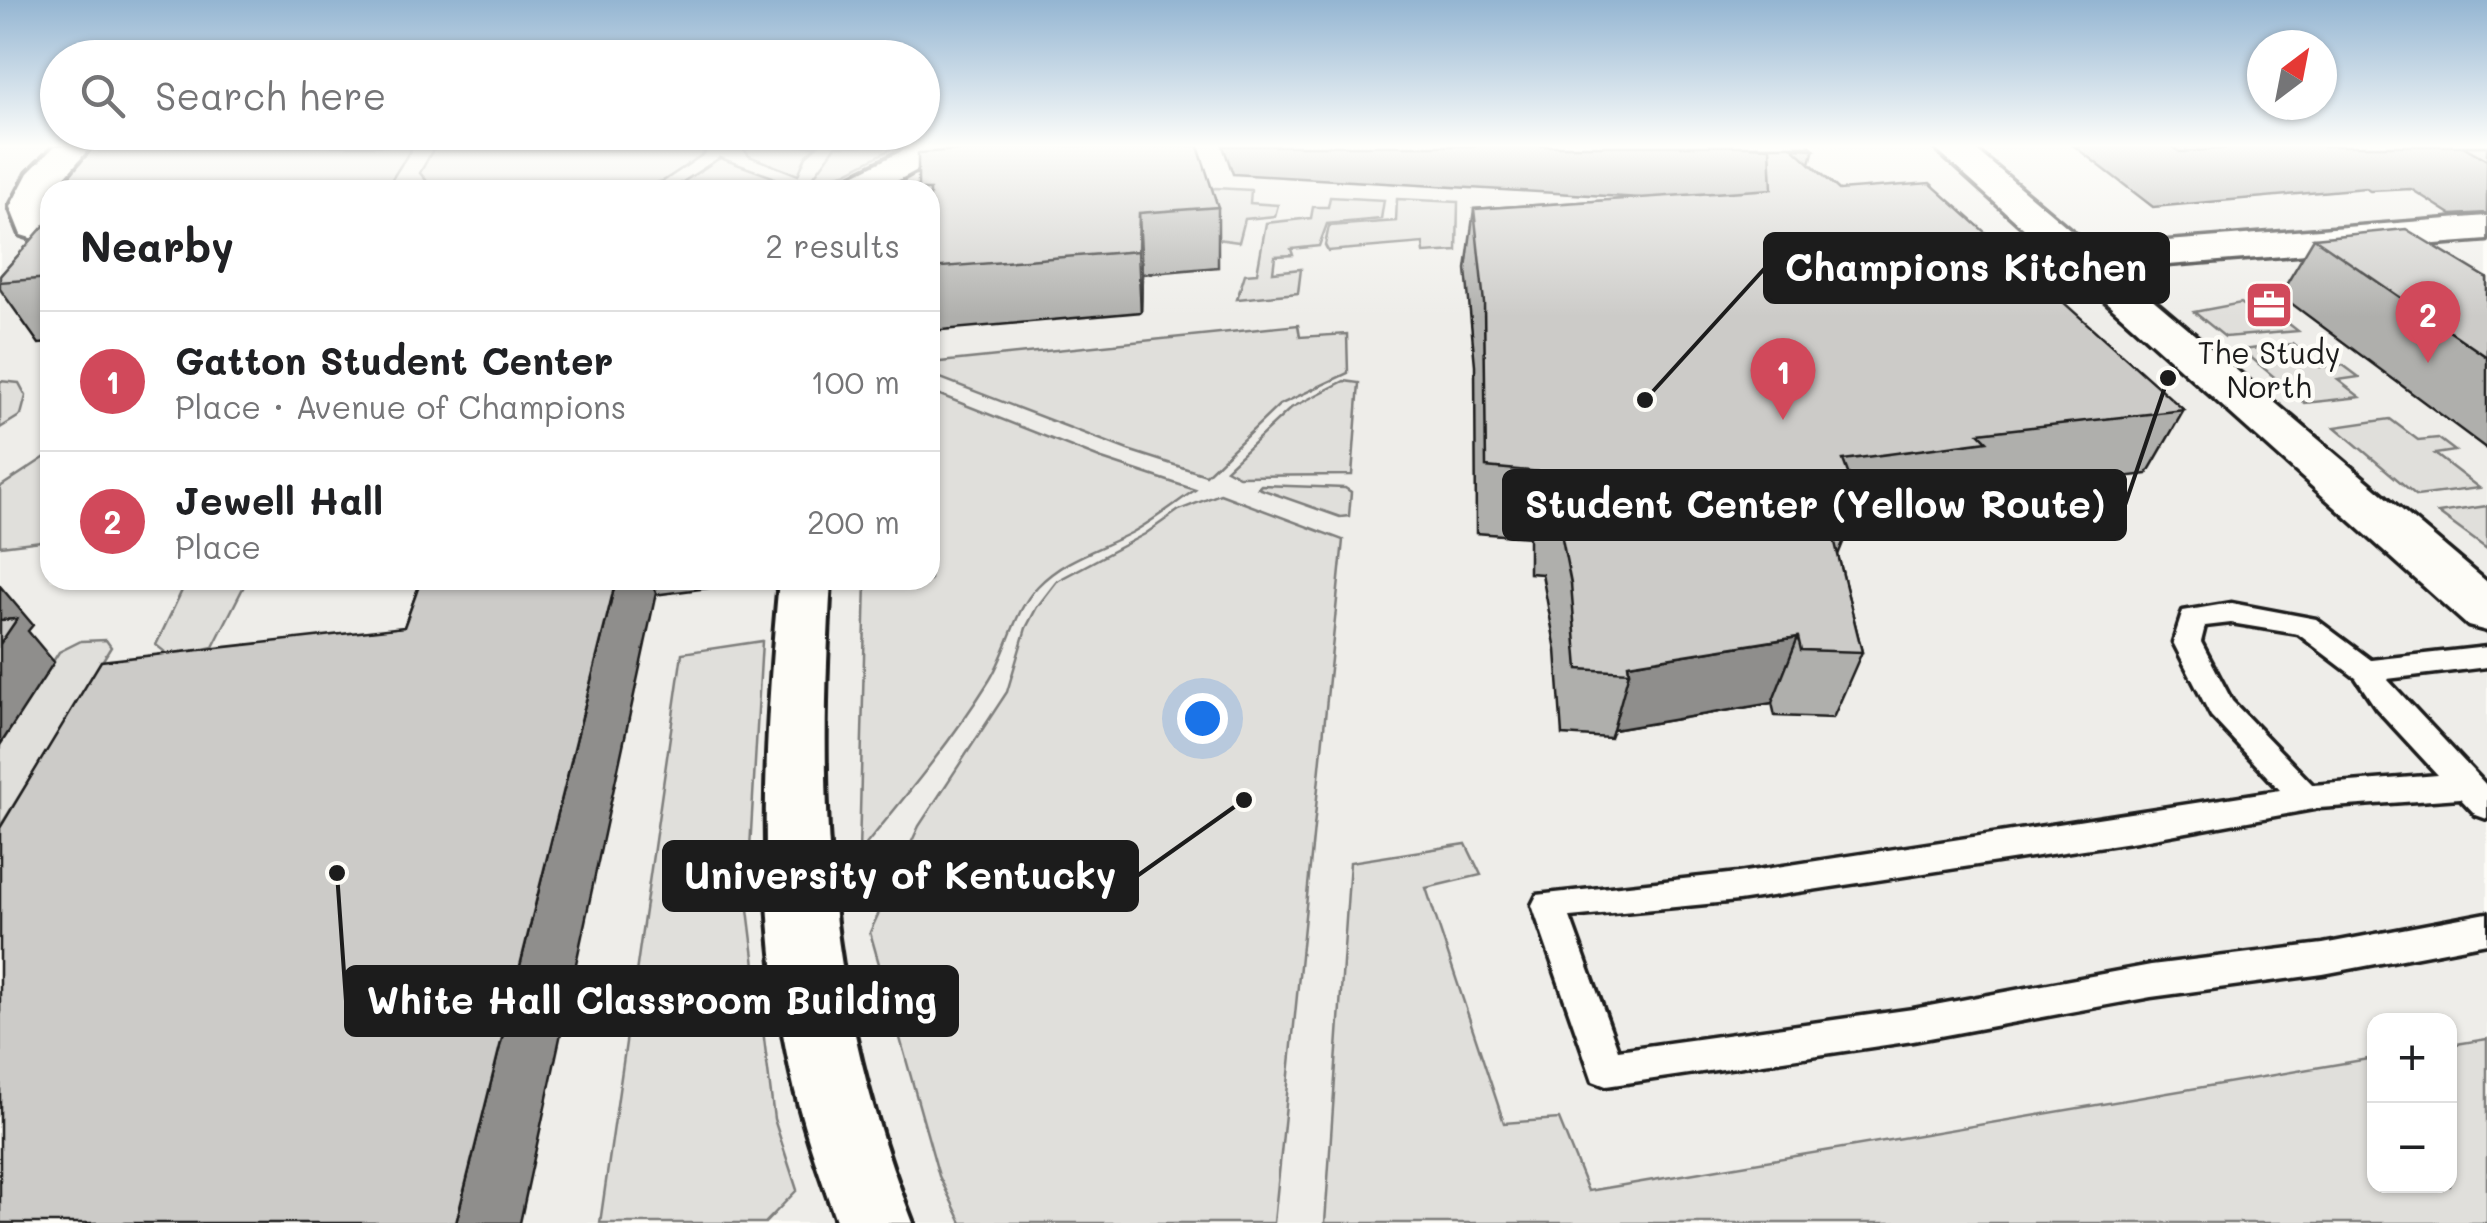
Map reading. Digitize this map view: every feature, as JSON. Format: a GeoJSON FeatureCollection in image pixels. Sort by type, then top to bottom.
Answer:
{"type":"FeatureCollection","features":[{"type":"Feature","properties":{"kind":"main road"},"geometry":{"type":"LineString","coordinates":[[2015,203],[2487,612]]}},
{"type":"Feature","properties":{"kind":"main road"},"geometry":{"type":"LineString","coordinates":[[2080,260],[2487,228]]}},
{"type":"Feature","properties":{"kind":"street"},"geometry":{"type":"LineString","coordinates":[[30,203],[34,227],[40,229]]}},
{"type":"Feature","properties":{"kind":"street"},"geometry":{"type":"LineString","coordinates":[[803,590],[796,683],[797,832],[803,940],[821,1055],[858,1184],[876,1223]]}},
{"type":"Feature","properties":{"kind":"lane"},"geometry":{"type":"LineString","coordinates":[[2306,798],[2221,708],[2187,642],[2193,618],[2231,613],[2306,626],[2366,672],[2386,700],[2477,796]]}},
{"type":"Feature","properties":{"kind":"lane"},"geometry":{"type":"LineString","coordinates":[[2366,672],[2487,657]]}},
{"type":"Feature","properties":{"kind":"lane"},"geometry":{"type":"LineString","coordinates":[[2477,796],[2306,798],[2137,828],[1738,887],[1549,904],[1606,1069],[1913,1024],[2151,981],[2322,960],[2487,928]]}},
{"type":"Feature","properties":{"kind":"shaded area"},"geometry":{"type":"Polygon","coordinates":[[[0,203],[40,203],[40,590],[940,590],[940,203],[2487,203],[2487,1223],[0,1223],[0,203]]]}},
{"type":"Feature","properties":{"kind":"shaded area"},"geometry":{"type":"Polygon","coordinates":[[[1199,203],[1278,205],[1275,216],[1245,219],[1239,242],[1210,238],[1199,203]]]}},
{"type":"Feature","properties":{"kind":"shaded area"},"geometry":{"type":"Polygon","coordinates":[[[1329,203],[1384,203],[1381,219],[1327,224],[1319,246],[1291,249],[1293,255],[1275,256],[1273,272],[1301,269],[1298,293],[1237,299],[1245,274],[1257,273],[1266,223],[1311,218],[1313,207],[1328,207],[1329,203]]]}},
{"type":"Feature","properties":{"kind":"shaded area"},"geometry":{"type":"Polygon","coordinates":[[[1397,203],[1458,203],[1457,251],[1424,253],[1423,243],[1328,251],[1325,245],[1329,226],[1396,221],[1397,203]]]}},
{"type":"Feature","properties":{"kind":"shaded area"},"geometry":{"type":"Polygon","coordinates":[[[2241,303],[2264,321],[2284,320],[2298,331],[2225,337],[2194,312],[2241,303]]]}},
{"type":"Feature","properties":{"kind":"shaded area"},"geometry":{"type":"Polygon","coordinates":[[[1298,325],[1300,337],[1347,334],[1348,373],[1279,405],[1206,475],[1128,450],[940,378],[940,362],[1298,325]]]}},
{"type":"Feature","properties":{"kind":"shaded area"},"geometry":{"type":"Polygon","coordinates":[[[2293,344],[2320,367],[2343,365],[2359,377],[2338,380],[2360,397],[2305,403],[2242,350],[2293,344]]]}},
{"type":"Feature","properties":{"kind":"shaded area"},"geometry":{"type":"Polygon","coordinates":[[[0,381],[19,383],[26,396],[21,415],[0,428],[0,381]]]}},
{"type":"Feature","properties":{"kind":"shaded area"},"geometry":{"type":"Polygon","coordinates":[[[1344,381],[1359,383],[1352,475],[1239,476],[1226,469],[1291,408],[1344,381]]]}},
{"type":"Feature","properties":{"kind":"shaded area"},"geometry":{"type":"Polygon","coordinates":[[[940,395],[1102,459],[1195,490],[1139,528],[1059,569],[1038,586],[1022,608],[996,669],[974,704],[859,853],[866,590],[940,590],[940,395]]]}},
{"type":"Feature","properties":{"kind":"shaded area"},"geometry":{"type":"Polygon","coordinates":[[[2390,419],[2418,440],[2438,438],[2455,451],[2435,454],[2479,488],[2417,496],[2335,427],[2390,419]]]}},
{"type":"Feature","properties":{"kind":"shaded area"},"geometry":{"type":"Polygon","coordinates":[[[40,461],[40,541],[0,546],[0,487],[40,461]]]}},
{"type":"Feature","properties":{"kind":"shaded area"},"geometry":{"type":"Polygon","coordinates":[[[1258,488],[1345,488],[1351,492],[1349,516],[1340,517],[1258,488]]]}},
{"type":"Feature","properties":{"kind":"shaded area"},"geometry":{"type":"Polygon","coordinates":[[[1220,494],[1343,540],[1274,1223],[962,1223],[939,1176],[870,932],[919,826],[1007,692],[1026,628],[1057,581],[1145,534],[1179,510],[1220,494]]]}},
{"type":"Feature","properties":{"kind":"shaded area"},"geometry":{"type":"Polygon","coordinates":[[[2487,506],[2487,549],[2438,513],[2487,506]]]}},
{"type":"Feature","properties":{"kind":"shaded area"},"geometry":{"type":"Polygon","coordinates":[[[182,590],[242,590],[213,647],[170,656],[156,645],[182,590]]]}},
{"type":"Feature","properties":{"kind":"shaded area"},"geometry":{"type":"Polygon","coordinates":[[[106,640],[111,647],[0,827],[0,745],[59,652],[81,641],[106,640]]]}},
{"type":"Feature","properties":{"kind":"shaded area"},"geometry":{"type":"Polygon","coordinates":[[[762,641],[747,901],[774,1119],[797,1190],[765,1223],[600,1223],[682,653],[762,641]]]}},
{"type":"Feature","properties":{"kind":"shaded area"},"geometry":{"type":"Polygon","coordinates":[[[1466,844],[1481,875],[1426,888],[1504,1123],[1559,1119],[1588,1191],[2367,1059],[2367,1193],[2457,1193],[2457,1044],[2487,1039],[2487,1223],[1325,1223],[1350,862],[1466,844]]]}},
{"type":"Feature","properties":{"kind":"building"},"geometry":{"type":"Polygon","coordinates":[[[940,203],[1217,203],[1218,207],[1139,213],[1138,251],[940,267],[940,203]]]}},
{"type":"Feature","properties":{"kind":"building"},"geometry":{"type":"Polygon","coordinates":[[[1562,203],[1952,203],[2184,410],[1979,433],[1987,441],[1843,460],[1859,502],[1825,502],[1862,652],[1801,650],[1798,637],[1628,664],[1629,672],[1578,669],[1571,584],[1556,508],[1542,508],[1541,472],[1486,467],[1484,303],[1474,209],[1562,203]]]}},
{"type":"Feature","properties":{"kind":"building"},"geometry":{"type":"Polygon","coordinates":[[[2406,229],[2487,278],[2487,357],[2314,238],[2406,229]]]}},
{"type":"Feature","properties":{"kind":"building"},"geometry":{"type":"Polygon","coordinates":[[[40,230],[40,279],[0,282],[0,276],[40,230]]]}},
{"type":"Feature","properties":{"kind":"building"},"geometry":{"type":"Polygon","coordinates":[[[417,590],[614,590],[456,1223],[0,1223],[0,828],[101,661],[404,627],[417,590]]]}},
{"type":"Feature","properties":{"kind":"building"},"geometry":{"type":"Polygon","coordinates":[[[17,619],[0,644],[0,620],[17,619]]]}},
{"type":"Feature","properties":{"kind":"place","name":"The Study North"},"geometry":{"type":"Point","coordinates":[2269,305]}},
{"type":"Feature","properties":{"kind":"place","name":"Jewell Hall"},"geometry":{"type":"Point","coordinates":[2428,363]}},
{"type":"Feature","properties":{"kind":"place","name":"Student Center (Yellow Route)"},"geometry":{"type":"Point","coordinates":[2168,378]}},
{"type":"Feature","properties":{"kind":"place","name":"Champions Kitchen"},"geometry":{"type":"Point","coordinates":[1645,400]}},
{"type":"Feature","properties":{"kind":"place","name":"Gatton Student Center"},"geometry":{"type":"Point","coordinates":[1783,420]}},
{"type":"Feature","properties":{"kind":"place","name":"University of Kentucky"},"geometry":{"type":"Point","coordinates":[1244,800]}},
{"type":"Feature","properties":{"kind":"place","name":"White Hall Classroom Building"},"geometry":{"type":"Point","coordinates":[337,873]}}]}
